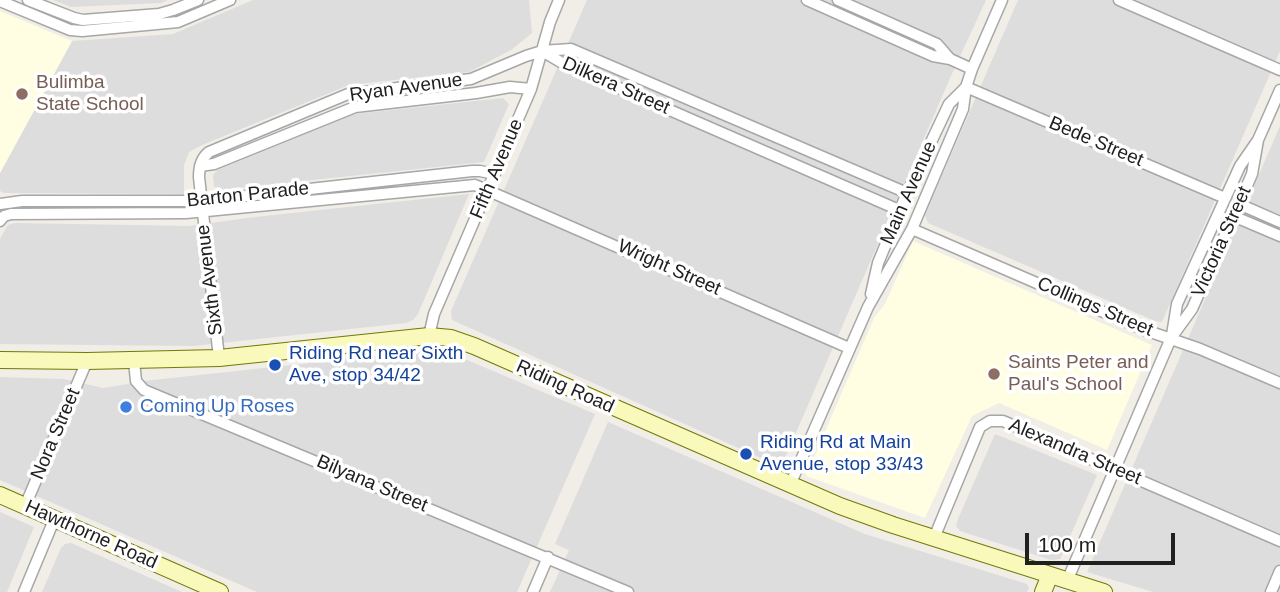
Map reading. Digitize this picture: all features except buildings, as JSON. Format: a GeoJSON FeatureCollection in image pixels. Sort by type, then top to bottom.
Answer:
{"type":"FeatureCollection","features":[{"type":"Feature","properties":{"kind":"main road","name":"Riding Road"},"geometry":{"type":"LineString","coordinates":[[0,360],[87,362],[219,358],[429,336],[451,338],[840,506],[1104,592]]}},
{"type":"Feature","properties":{"kind":"main road","name":"Hawthorne Road"},"geometry":{"type":"LineString","coordinates":[[0,495],[220,592]]}},
{"type":"Feature","properties":{"kind":"main road"},"geometry":{"type":"LineString","coordinates":[[1043,592],[1050,575]]}},
{"type":"Feature","properties":{"kind":"street"},"geometry":{"type":"LineString","coordinates":[[28,0],[74,19],[83,20],[159,14],[198,0]]}},
{"type":"Feature","properties":{"kind":"street"},"geometry":{"type":"LineString","coordinates":[[0,1],[71,30],[82,31],[178,22],[230,0]]}},
{"type":"Feature","properties":{"kind":"street"},"geometry":{"type":"LineString","coordinates":[[807,0],[933,56],[950,59],[971,69]]}},
{"type":"Feature","properties":{"kind":"street"},"geometry":{"type":"LineString","coordinates":[[838,0],[937,44],[950,59]]}},
{"type":"Feature","properties":{"kind":"street","name":"Main Avenue"},"geometry":{"type":"LineString","coordinates":[[790,485],[868,307],[912,229],[963,109],[971,69],[1002,0]]}},
{"type":"Feature","properties":{"kind":"street"},"geometry":{"type":"LineString","coordinates":[[1119,0],[1280,70]]}},
{"type":"Feature","properties":{"kind":"street","name":"Fifth Avenue"},"geometry":{"type":"LineString","coordinates":[[429,336],[434,314],[531,89],[558,1]]}},
{"type":"Feature","properties":{"kind":"street","name":"Dilkera Street"},"geometry":{"type":"LineString","coordinates":[[542,51],[571,49],[906,193]]}},
{"type":"Feature","properties":{"kind":"street","name":"Ryan Avenue"},"geometry":{"type":"LineString","coordinates":[[531,89],[510,87],[355,107],[214,164],[200,166],[209,152],[348,94],[471,79],[542,51]]}},
{"type":"Feature","properties":{"kind":"street","name":"Dilkera Street"},"geometry":{"type":"LineString","coordinates":[[542,51],[564,64],[899,210]]}},
{"type":"Feature","properties":{"kind":"street","name":"Main Avenue"},"geometry":{"type":"LineString","coordinates":[[868,307],[878,263],[906,193],[949,104],[966,87]]}},
{"type":"Feature","properties":{"kind":"street","name":"Bede Street"},"geometry":{"type":"LineString","coordinates":[[966,87],[1225,198]]}},
{"type":"Feature","properties":{"kind":"street","name":"Victoria Street"},"geometry":{"type":"LineString","coordinates":[[1171,338],[1177,304],[1240,166],[1258,140],[1280,90]]}},
{"type":"Feature","properties":{"kind":"street","name":"Victoria Street"},"geometry":{"type":"LineString","coordinates":[[1067,581],[1171,338],[1192,309],[1252,174],[1258,140]]}},
{"type":"Feature","properties":{"kind":"street"},"geometry":{"type":"LineString","coordinates":[[200,166],[201,206]]}},
{"type":"Feature","properties":{"kind":"street","name":"Barton Parade"},"geometry":{"type":"LineString","coordinates":[[0,204],[22,201],[201,206],[472,171],[495,174]]}},
{"type":"Feature","properties":{"kind":"street","name":"Barton Parade"},"geometry":{"type":"LineString","coordinates":[[0,221],[11,214],[201,206],[462,185],[488,189]]}},
{"type":"Feature","properties":{"kind":"street","name":"Wright Street"},"geometry":{"type":"LineString","coordinates":[[488,189],[849,348]]}},
{"type":"Feature","properties":{"kind":"street"},"geometry":{"type":"LineString","coordinates":[[1239,204],[1280,222]]}},
{"type":"Feature","properties":{"kind":"street","name":"Sixth Avenue"},"geometry":{"type":"LineString","coordinates":[[201,206],[219,358]]}},
{"type":"Feature","properties":{"kind":"street"},"geometry":{"type":"LineString","coordinates":[[1233,216],[1280,236]]}},
{"type":"Feature","properties":{"kind":"street","name":"Collings Street"},"geometry":{"type":"LineString","coordinates":[[912,229],[1145,330],[1200,349],[1280,383]]}},
{"type":"Feature","properties":{"kind":"street","name":"Bilyana Street"},"geometry":{"type":"LineString","coordinates":[[134,361],[135,381],[144,390],[628,592]]}},
{"type":"Feature","properties":{"kind":"street","name":"Nora Street"},"geometry":{"type":"LineString","coordinates":[[24,506],[87,362]]}},
{"type":"Feature","properties":{"kind":"street","name":"Alexandra Street"},"geometry":{"type":"LineString","coordinates":[[934,538],[980,428],[990,421],[1003,421],[1280,541]]}},
{"type":"Feature","properties":{"kind":"street"},"geometry":{"type":"LineString","coordinates":[[24,592],[54,520]]}},
{"type":"Feature","properties":{"kind":"street"},"geometry":{"type":"LineString","coordinates":[[533,592],[548,557]]}},
{"type":"Feature","properties":{"kind":"street"},"geometry":{"type":"LineString","coordinates":[[1271,592],[1280,570]]}},
{"type":"Feature","properties":{"kind":"shaded area"},"geometry":{"type":"Polygon","coordinates":[[[53,0],[168,0],[161,3],[71,7],[53,0]]]}},
{"type":"Feature","properties":{"kind":"shaded area"},"geometry":{"type":"Polygon","coordinates":[[[253,0],[529,0],[532,33],[511,50],[469,72],[349,85],[202,145],[189,152],[184,165],[184,194],[0,191],[0,173],[72,41],[173,34],[253,0]]]}},
{"type":"Feature","properties":{"kind":"shaded area"},"geometry":{"type":"Polygon","coordinates":[[[587,0],[986,0],[781,467],[452,320],[451,311],[587,0]]]}},
{"type":"Feature","properties":{"kind":"shaded area"},"geometry":{"type":"Polygon","coordinates":[[[1018,0],[1280,0],[1280,51],[1162,322],[928,223],[925,215],[1018,0]]]}},
{"type":"Feature","properties":{"kind":"shaded area","name":"Bulimba State School"},"geometry":{"type":"Polygon","coordinates":[[[0,11],[72,41],[0,173],[0,11]]]}},
{"type":"Feature","properties":{"kind":"shaded area"},"geometry":{"type":"Polygon","coordinates":[[[503,98],[509,104],[484,162],[218,190],[214,186],[213,175],[217,170],[354,114],[503,98]]]}},
{"type":"Feature","properties":{"kind":"shaded area"},"geometry":{"type":"Polygon","coordinates":[[[1280,126],[1280,592],[1153,592],[1087,572],[1280,126]]]}},
{"type":"Feature","properties":{"kind":"shaded area"},"geometry":{"type":"Polygon","coordinates":[[[469,194],[418,314],[406,323],[193,346],[0,344],[0,239],[8,225],[189,226],[469,194]]]}},
{"type":"Feature","properties":{"kind":"shaded area","name":"Saints Peter and Paul's School"},"geometry":{"type":"Polygon","coordinates":[[[913,241],[1152,345],[1107,450],[999,403],[972,416],[925,518],[806,476],[874,318],[885,304],[913,241]]]}},
{"type":"Feature","properties":{"kind":"shaded area"},"geometry":{"type":"Polygon","coordinates":[[[412,352],[448,352],[595,414],[517,592],[257,592],[0,480],[0,377],[64,379],[103,388],[153,380],[412,352]]]}},
{"type":"Feature","properties":{"kind":"shaded area"},"geometry":{"type":"Polygon","coordinates":[[[608,422],[865,534],[1027,584],[1029,588],[1027,592],[550,592],[569,550],[555,544],[608,422]]]}},
{"type":"Feature","properties":{"kind":"shaded area"},"geometry":{"type":"Polygon","coordinates":[[[995,434],[1097,475],[1060,559],[1051,560],[960,531],[956,526],[995,434]]]}},
{"type":"Feature","properties":{"kind":"shaded area"},"geometry":{"type":"Polygon","coordinates":[[[0,512],[34,527],[7,592],[0,592],[0,512]]]}},
{"type":"Feature","properties":{"kind":"shaded area"},"geometry":{"type":"Polygon","coordinates":[[[71,543],[182,592],[42,592],[61,548],[71,543]]]}},
{"type":"Feature","properties":{"kind":"place","name":"Bulimba State School"},"geometry":{"type":"Point","coordinates":[22,94]}},
{"type":"Feature","properties":{"kind":"place","name":"Riding Rd near Sixth Ave, stop 34/42"},"geometry":{"type":"Point","coordinates":[275,365]}},
{"type":"Feature","properties":{"kind":"place","name":"Saints Peter and Paul's School"},"geometry":{"type":"Point","coordinates":[994,374]}},
{"type":"Feature","properties":{"kind":"place","name":"Coming Up Roses"},"geometry":{"type":"Point","coordinates":[126,407]}},
{"type":"Feature","properties":{"kind":"place","name":"Riding Rd at Main Avenue, stop 33/43"},"geometry":{"type":"Point","coordinates":[746,454]}}]}
